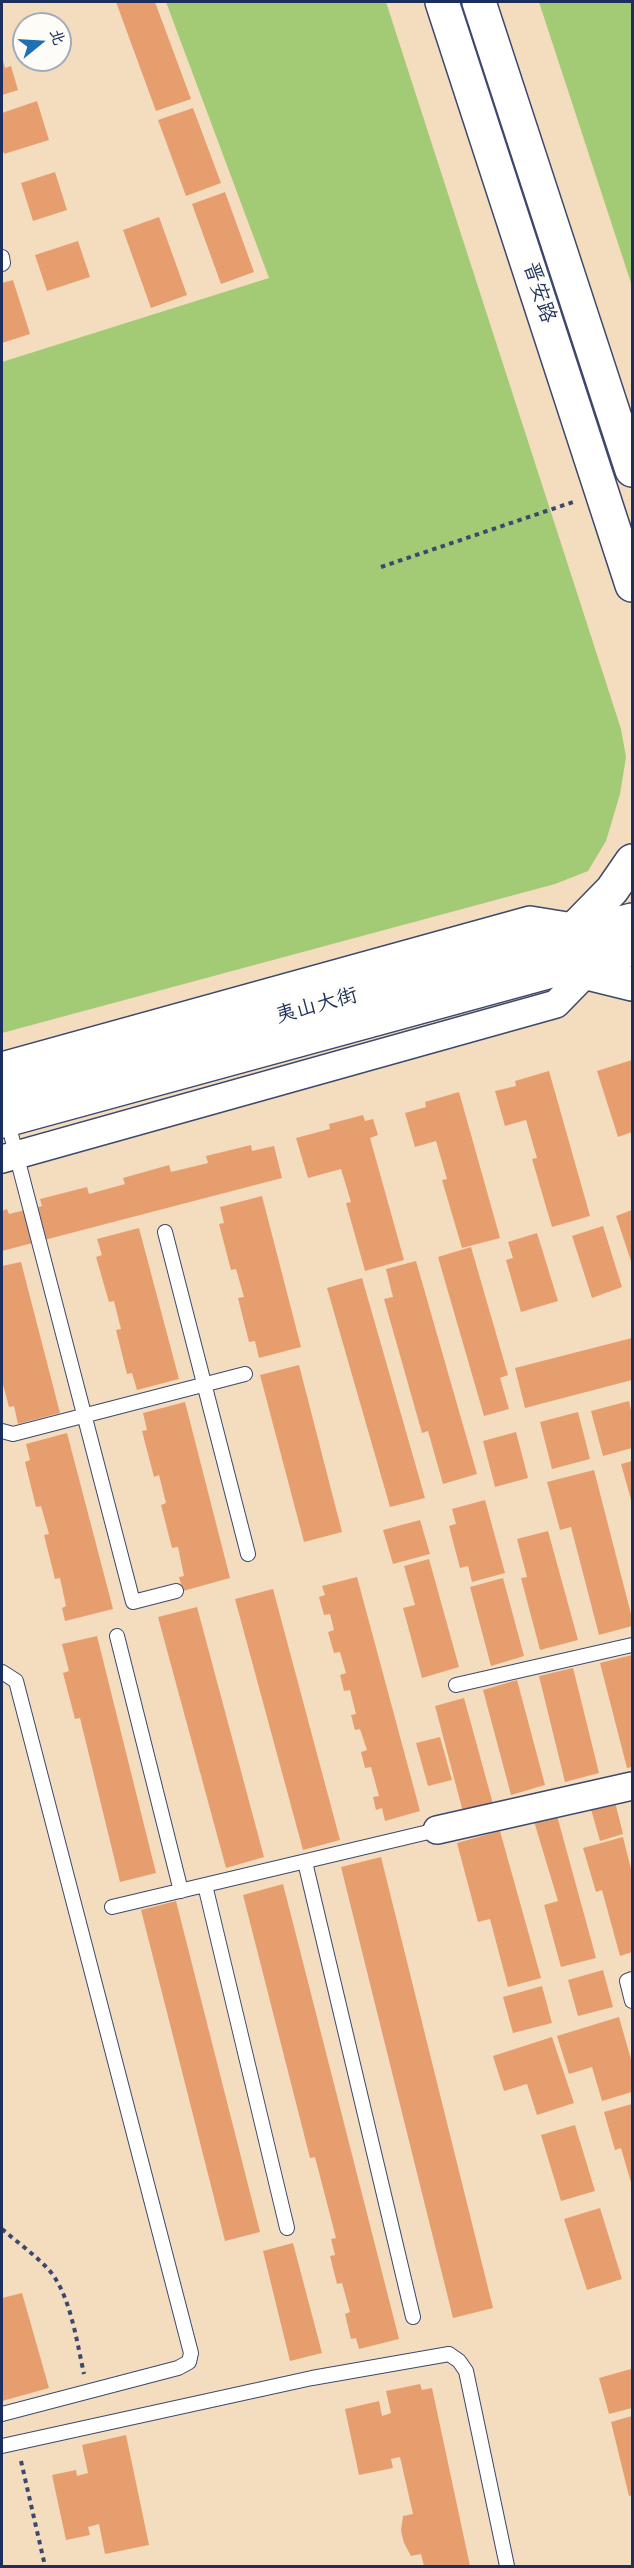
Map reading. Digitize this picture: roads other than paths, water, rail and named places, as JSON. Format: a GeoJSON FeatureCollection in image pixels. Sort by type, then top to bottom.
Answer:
{"type":"FeatureCollection","features":[{"type":"Feature","properties":{"kind":"main road","name":"晋安路"},"geometry":{"type":"LineString","coordinates":[[442,2],[633,585]]}},
{"type":"Feature","properties":{"kind":"main road","name":"晋安路"},"geometry":{"type":"LineString","coordinates":[[479,2],[633,470]]}},
{"type":"Feature","properties":{"kind":"main road"},"geometry":{"type":"LineString","coordinates":[[633,861],[612,890],[589,949],[633,984]]}},
{"type":"Feature","properties":{"kind":"main road","name":"夷山大街"},"geometry":{"type":"LineString","coordinates":[[3,1111],[589,949],[633,920]]}},
{"type":"Feature","properties":{"kind":"street"},"geometry":{"type":"LineString","coordinates":[[2,1066],[530,920],[589,949],[556,1004],[9,1157]]}},
{"type":"Feature","properties":{"kind":"street"},"geometry":{"type":"LineString","coordinates":[[436,1830],[633,1786]]}},
{"type":"Feature","properties":{"kind":"lane"},"geometry":{"type":"LineString","coordinates":[[2,257],[2,264]]}},
{"type":"Feature","properties":{"kind":"lane"},"geometry":{"type":"LineString","coordinates":[[3,1111],[9,1157],[84,1416],[132,1602],[176,1591]]}},
{"type":"Feature","properties":{"kind":"lane"},"geometry":{"type":"LineString","coordinates":[[165,1232],[248,1554]]}},
{"type":"Feature","properties":{"kind":"lane"},"geometry":{"type":"LineString","coordinates":[[2,1431],[14,1434],[245,1374]]}},
{"type":"Feature","properties":{"kind":"lane"},"geometry":{"type":"LineString","coordinates":[[117,1636],[181,1891]]}},
{"type":"Feature","properties":{"kind":"lane"},"geometry":{"type":"LineString","coordinates":[[456,1685],[633,1645]]}},
{"type":"Feature","properties":{"kind":"lane"},"geometry":{"type":"LineString","coordinates":[[2,1672],[16,1681],[191,2353],[189,2361],[178,2368],[2,2414]]}},
{"type":"Feature","properties":{"kind":"lane"},"geometry":{"type":"LineString","coordinates":[[112,1907],[436,1830]]}},
{"type":"Feature","properties":{"kind":"lane"},"geometry":{"type":"LineString","coordinates":[[305,1862],[413,2317]]}},
{"type":"Feature","properties":{"kind":"lane"},"geometry":{"type":"LineString","coordinates":[[205,1885],[287,2228]]}},
{"type":"Feature","properties":{"kind":"lane"},"geometry":{"type":"LineString","coordinates":[[633,1979],[627,1981],[633,2001]]}},
{"type":"Feature","properties":{"kind":"lane"},"geometry":{"type":"LineString","coordinates":[[2,2446],[312,2378],[449,2354],[459,2361],[466,2371],[507,2566]]}}]}
